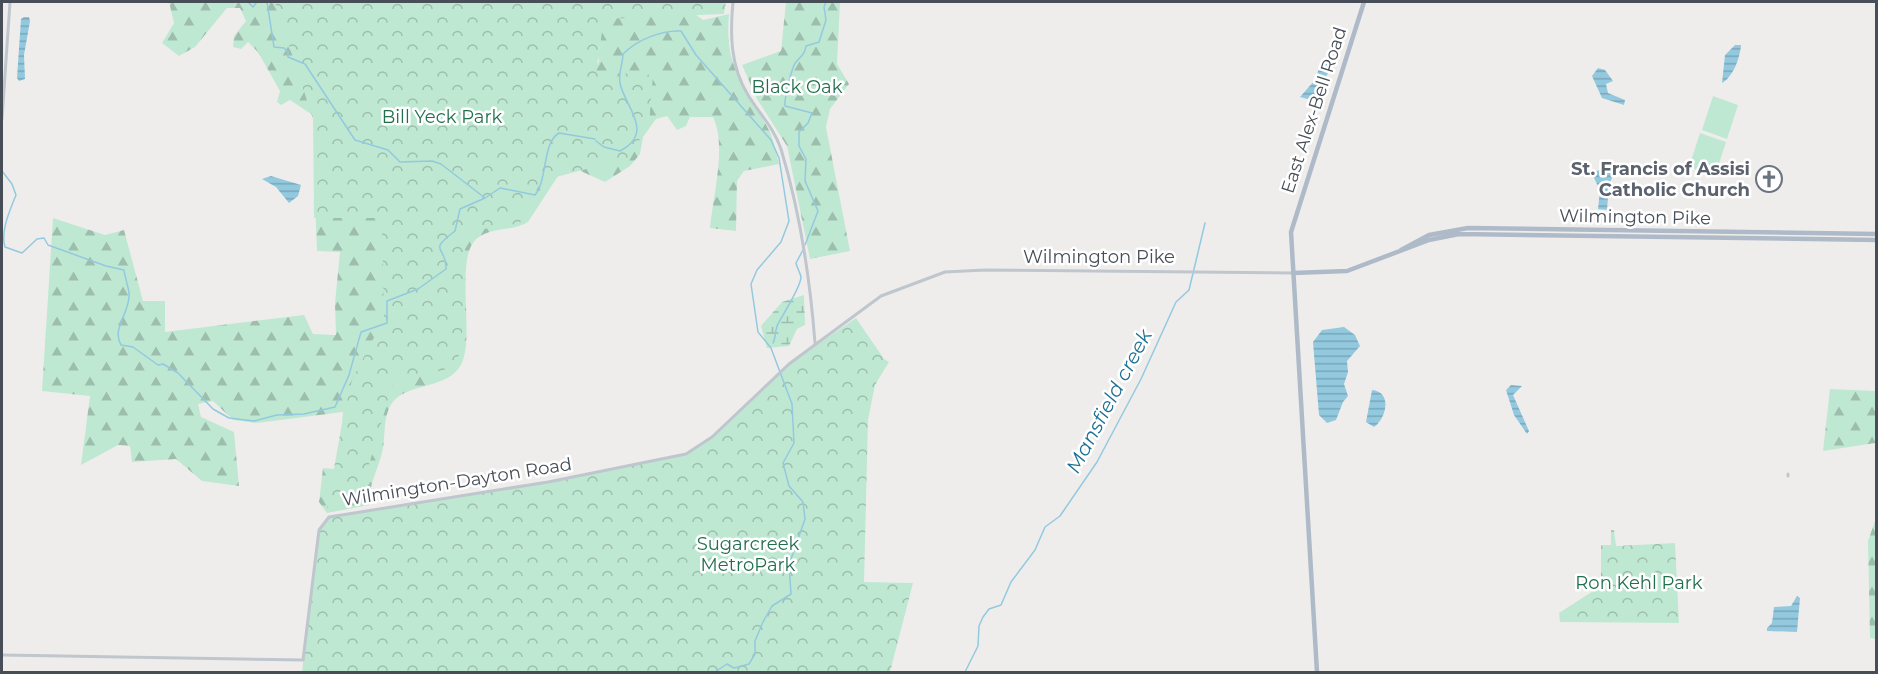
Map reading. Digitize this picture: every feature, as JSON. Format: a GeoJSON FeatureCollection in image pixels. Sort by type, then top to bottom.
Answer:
{"type":"FeatureCollection","features":[{"type":"Feature","properties":{"kind":"main road","name":"East Alex-Bell Road"},"geometry":{"type":"LineString","coordinates":[[1317,672],[1292,227],[1364,2]]}},
{"type":"Feature","properties":{"kind":"main road","name":"Wilmington Pike"},"geometry":{"type":"LineString","coordinates":[[1399,252],[1408,244],[1447,230],[1496,228],[1876,234]]}},
{"type":"Feature","properties":{"kind":"main road","name":"Wilmington Pike"},"geometry":{"type":"LineString","coordinates":[[1293,273],[1347,271],[1443,236],[1468,233],[1876,240]]}},
{"type":"Feature","properties":{"kind":"street"},"geometry":{"type":"LineString","coordinates":[[2,119],[10,2]]}},
{"type":"Feature","properties":{"kind":"street"},"geometry":{"type":"LineString","coordinates":[[733,2],[731,47],[745,90],[779,144],[801,235],[815,344]]}},
{"type":"Feature","properties":{"kind":"street","name":"Wilmington Pike"},"geometry":{"type":"LineString","coordinates":[[815,344],[881,296],[945,272],[1208,270],[1293,273]]}},
{"type":"Feature","properties":{"kind":"street","name":"Wilmington-Dayton Road"},"geometry":{"type":"LineString","coordinates":[[2,655],[303,660],[319,530],[329,516],[568,478],[681,456],[712,437],[779,372],[815,344]]}},
{"type":"Feature","properties":{"kind":"green space"},"geometry":{"type":"Polygon","coordinates":[[[169,2],[375,2],[371,29],[394,81],[419,95],[424,103],[439,108],[445,104],[448,66],[446,44],[452,18],[451,11],[427,2],[452,2],[464,13],[468,24],[477,22],[478,2],[538,2],[536,11],[547,25],[545,31],[525,46],[521,109],[547,112],[564,108],[566,103],[556,88],[558,82],[566,77],[593,71],[599,61],[597,52],[600,48],[600,18],[604,3],[609,2],[612,19],[628,15],[634,2],[652,2],[654,6],[675,4],[691,11],[703,20],[729,14],[728,33],[733,64],[770,132],[779,164],[744,171],[737,181],[736,231],[710,228],[719,156],[717,129],[713,117],[690,117],[686,126],[677,130],[667,116],[656,119],[643,137],[640,154],[630,166],[605,182],[574,168],[560,173],[528,222],[478,238],[468,253],[466,267],[467,333],[463,360],[452,375],[406,392],[398,397],[389,408],[383,448],[371,489],[369,505],[327,513],[319,502],[323,468],[359,471],[367,448],[374,398],[391,369],[437,359],[449,351],[455,324],[456,279],[452,276],[414,301],[377,338],[358,390],[342,422],[343,412],[257,423],[233,420],[213,401],[198,404],[201,417],[234,432],[239,486],[202,481],[176,459],[132,462],[130,446],[118,445],[81,465],[90,396],[42,391],[53,218],[105,235],[124,230],[143,301],[165,301],[165,332],[304,315],[313,334],[336,335],[335,303],[340,252],[317,251],[314,176],[325,166],[330,155],[332,128],[290,100],[281,105],[277,102],[280,91],[258,52],[248,42],[241,49],[233,47],[234,36],[246,21],[240,8],[227,8],[195,47],[179,56],[162,43],[174,23],[169,2]]]}},
{"type":"Feature","properties":{"kind":"green space","name":"Bill Yeck Park"},"geometry":{"type":"Polygon","coordinates":[[[275,2],[726,2],[724,14],[604,19],[596,72],[653,75],[649,125],[628,158],[541,181],[520,223],[465,232],[465,312],[458,360],[444,370],[394,380],[357,505],[327,508],[352,380],[384,318],[382,218],[314,218],[313,119],[275,2]]]}},
{"type":"Feature","properties":{"kind":"green space","name":"Black Oak"},"geometry":{"type":"Polygon","coordinates":[[[786,2],[840,2],[837,64],[849,84],[830,109],[826,127],[850,251],[810,259],[787,146],[757,99],[742,65],[781,51],[786,2]]]}},
{"type":"Feature","properties":{"kind":"green space"},"geometry":{"type":"Polygon","coordinates":[[[1713,96],[1738,105],[1727,139],[1702,130],[1713,96]]]}},
{"type":"Feature","properties":{"kind":"green space"},"geometry":{"type":"Polygon","coordinates":[[[1700,133],[1726,142],[1715,176],[1689,167],[1700,133]]]}},
{"type":"Feature","properties":{"kind":"green space"},"geometry":{"type":"Polygon","coordinates":[[[804,295],[805,325],[797,329],[789,346],[767,348],[761,326],[782,302],[804,295]]]}},
{"type":"Feature","properties":{"kind":"green space","name":"Sugarcreek MetroPark"},"geometry":{"type":"Polygon","coordinates":[[[856,318],[884,359],[889,362],[875,385],[868,420],[864,582],[913,583],[890,672],[302,672],[319,530],[329,517],[548,482],[686,454],[712,437],[789,364],[856,318]]]}},
{"type":"Feature","properties":{"kind":"green space"},"geometry":{"type":"Polygon","coordinates":[[[1830,389],[1876,391],[1876,639],[1870,638],[1868,541],[1875,521],[1875,443],[1823,451],[1830,389]]]}},
{"type":"Feature","properties":{"kind":"green space","name":"Ron Kehl Park"},"geometry":{"type":"Polygon","coordinates":[[[1611,530],[1614,530],[1616,546],[1675,543],[1679,623],[1560,622],[1559,613],[1601,586],[1601,545],[1611,545],[1611,530]]]}},
{"type":"Feature","properties":{"kind":"water"},"geometry":{"type":"Polygon","coordinates":[[[29,17],[30,21],[24,55],[25,79],[19,81],[17,78],[21,19],[29,17]]]}},
{"type":"Feature","properties":{"kind":"water"},"geometry":{"type":"Polygon","coordinates":[[[1735,45],[1741,45],[1739,56],[1733,72],[1722,83],[1725,55],[1735,45]]]}},
{"type":"Feature","properties":{"kind":"water"},"geometry":{"type":"Polygon","coordinates":[[[1329,59],[1333,62],[1315,101],[1300,97],[1315,80],[1321,63],[1329,59]]]}},
{"type":"Feature","properties":{"kind":"water"},"geometry":{"type":"Polygon","coordinates":[[[1598,68],[1605,70],[1613,81],[1606,84],[1608,93],[1625,100],[1624,105],[1602,98],[1592,76],[1598,68]]]}},
{"type":"Feature","properties":{"kind":"water"},"geometry":{"type":"Polygon","coordinates":[[[1610,168],[1615,171],[1609,185],[1607,210],[1598,209],[1600,190],[1591,172],[1610,168]]]}},
{"type":"Feature","properties":{"kind":"water"},"geometry":{"type":"Polygon","coordinates":[[[271,176],[301,185],[298,196],[289,203],[276,187],[262,179],[271,176]]]}},
{"type":"Feature","properties":{"kind":"water"},"geometry":{"type":"Polygon","coordinates":[[[1344,327],[1355,335],[1360,346],[1347,361],[1348,372],[1344,384],[1348,396],[1336,420],[1327,423],[1319,415],[1313,342],[1322,330],[1344,327]]]}},
{"type":"Feature","properties":{"kind":"water"},"geometry":{"type":"Polygon","coordinates":[[[1511,385],[1522,386],[1513,395],[1529,431],[1527,434],[1514,415],[1506,390],[1511,385]]]}},
{"type":"Feature","properties":{"kind":"water"},"geometry":{"type":"Polygon","coordinates":[[[1372,390],[1379,392],[1385,400],[1382,418],[1374,427],[1366,422],[1372,390]]]}},
{"type":"Feature","properties":{"kind":"water"},"geometry":{"type":"Polygon","coordinates":[[[1797,596],[1800,598],[1797,632],[1767,631],[1772,623],[1774,607],[1791,606],[1797,596]]]}},
{"type":"Feature","properties":{"kind":"waterway"},"geometry":{"type":"LineString","coordinates":[[248,2],[253,7],[257,2]]}},
{"type":"Feature","properties":{"kind":"waterway"},"geometry":{"type":"LineString","coordinates":[[267,2],[274,47],[284,48],[288,52],[288,57],[305,64],[355,140],[388,150],[400,162],[432,161],[441,164],[485,198],[500,188],[535,195],[542,180],[550,145],[559,133],[595,139]]}},
{"type":"Feature","properties":{"kind":"waterway"},"geometry":{"type":"LineString","coordinates":[[805,245],[818,211],[805,181],[806,159],[799,146],[799,132],[808,123],[812,113],[785,106],[785,102],[794,65],[804,53],[806,46],[819,42],[826,20],[824,7],[826,2]]}},
{"type":"Feature","properties":{"kind":"waterway"},"geometry":{"type":"LineString","coordinates":[[596,141],[604,147],[620,151],[636,136],[635,119],[620,83],[623,54],[635,44],[650,37],[665,32],[681,31],[696,55],[771,140],[779,158],[789,221],[781,242],[757,270],[751,284],[758,332],[771,348],[792,404],[794,443],[783,463],[789,486],[803,502],[805,519],[789,565],[791,594],[772,606],[755,641],[755,654],[749,664],[734,668],[727,664],[715,672]]}},
{"type":"Feature","properties":{"kind":"waterway"},"geometry":{"type":"LineString","coordinates":[[2,171],[12,184],[16,195],[5,228],[5,247],[22,253],[37,239],[44,238],[48,245],[106,266],[124,270],[129,300],[118,332],[121,345],[133,347],[158,365],[163,364],[178,373],[213,409],[229,418],[254,421],[277,415],[304,414],[335,407],[349,375],[361,332],[387,323],[387,301],[418,289],[446,269],[440,246],[455,231],[460,209],[485,198]]}},
{"type":"Feature","properties":{"kind":"waterway","name":"Mansfield creek"},"geometry":{"type":"LineString","coordinates":[[965,672],[978,646],[979,626],[983,617],[989,609],[1001,605],[1011,582],[1035,550],[1045,527],[1060,516],[1097,462],[1141,379],[1176,302],[1189,290],[1205,223]]}},
{"type":"Feature","properties":{"kind":"waterway"},"geometry":{"type":"LineString","coordinates":[[773,343],[777,326],[800,281],[801,277],[796,263],[803,250]]}},
{"type":"Feature","properties":{"kind":"place","name":"St. Francis of Assisi Catholic Church"},"geometry":{"type":"Point","coordinates":[1769,179]}}]}
